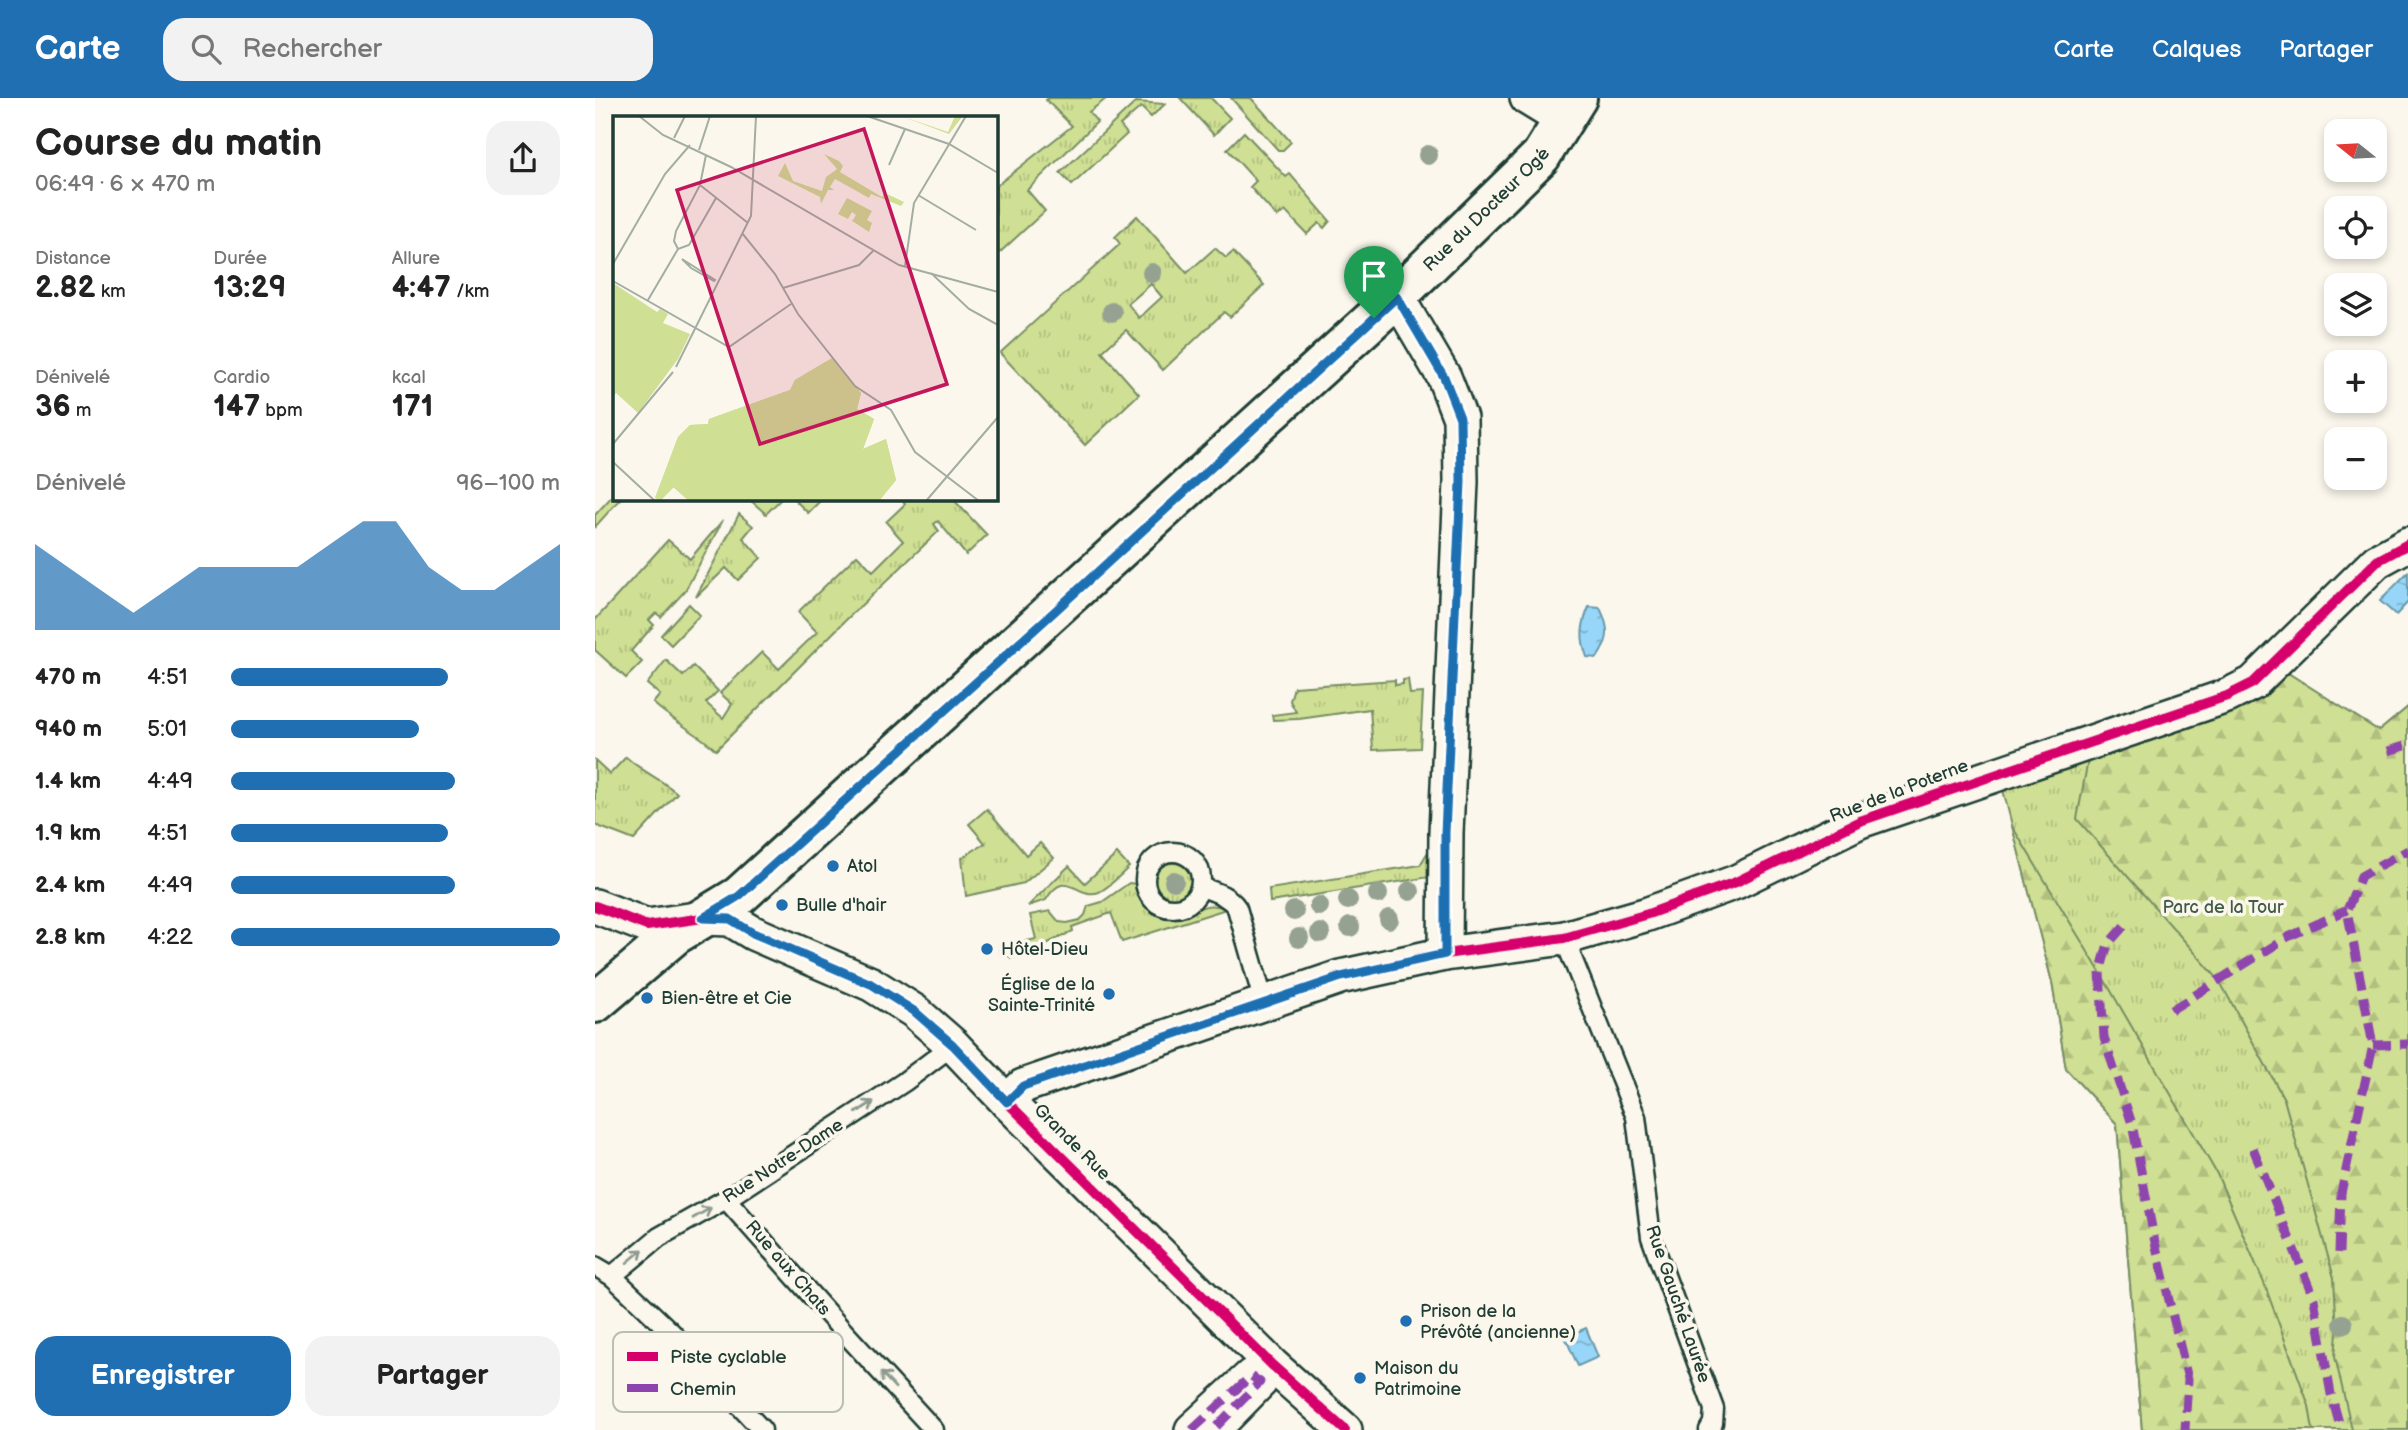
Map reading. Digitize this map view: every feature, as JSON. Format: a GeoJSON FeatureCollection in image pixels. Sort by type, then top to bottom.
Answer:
{"type":"FeatureCollection","features":[{"type":"Feature","properties":{"kind":"main road","name":"Rue du Docteur Ogé"},"geometry":{"type":"LineString","coordinates":[[595,1003],[675,935],[739,896],[1055,611],[1397,297],[1541,156],[1570,109]]}},
{"type":"Feature","properties":{"kind":"street"},"geometry":{"type":"LineString","coordinates":[[1527,98],[1570,109]]}},
{"type":"Feature","properties":{"kind":"street"},"geometry":{"type":"LineString","coordinates":[[1397,297],[1444,377],[1460,418],[1461,482],[1445,833],[1461,952]]}},
{"type":"Feature","properties":{"kind":"street","name":"Rue de la Poterne"},"geometry":{"type":"LineString","coordinates":[[1007,1102],[1023,1086],[1341,977],[1461,952],[1564,937],[1648,914],[1736,882],[1860,821],[2227,696],[2253,683],[2377,561],[2408,544]]}},
{"type":"Feature","properties":{"kind":"street"},"geometry":{"type":"LineString","coordinates":[[595,906],[636,922],[643,946],[638,965]]}},
{"type":"Feature","properties":{"kind":"street","name":"Grande Rue"},"geometry":{"type":"LineString","coordinates":[[636,922],[647,926],[703,918],[730,919],[753,933],[871,984],[914,1011],[953,1045],[1272,1365],[1345,1430]]}},
{"type":"Feature","properties":{"kind":"street"},"geometry":{"type":"LineString","coordinates":[[1192,1430],[1251,1376],[1260,1382],[1213,1430]]}},
{"type":"Feature","properties":{"kind":"street"},"geometry":{"type":"LineString","coordinates":[[1203,1430],[1256,1380]]}},
{"type":"Feature","properties":{"kind":"lane"},"geometry":{"type":"LineString","coordinates":[[1201,887],[1231,900],[1237,908],[1264,1003]]}},
{"type":"Feature","properties":{"kind":"lane","name":"Rue Gauché Laurée"},"geometry":{"type":"LineString","coordinates":[[1564,937],[1636,1117],[1651,1237],[1714,1409],[1713,1423],[1709,1430]]}},
{"type":"Feature","properties":{"kind":"lane","name":"Rue Notre-Dame"},"geometry":{"type":"LineString","coordinates":[[613,1276],[659,1237],[726,1199],[904,1082],[953,1045]]}},
{"type":"Feature","properties":{"kind":"lane","name":"Rue aux Chats"},"geometry":{"type":"LineString","coordinates":[[726,1199],[934,1430]]}},
{"type":"Feature","properties":{"kind":"lane"},"geometry":{"type":"LineString","coordinates":[[595,1266],[613,1276],[672,1332]]}},
{"type":"Feature","properties":{"kind":"lane"},"geometry":{"type":"LineString","coordinates":[[745,1412],[762,1430]]}},
{"type":"Feature","properties":{"kind":"green space"},"geometry":{"type":"Polygon","coordinates":[[[1107,98],[1089,112],[1097,122],[1027,190],[1045,211],[997,255],[997,185],[1072,126],[1046,100],[1107,98]]]}},
{"type":"Feature","properties":{"kind":"green space"},"geometry":{"type":"Polygon","coordinates":[[[1180,98],[1211,98],[1230,118],[1214,135],[1180,98]]]}},
{"type":"Feature","properties":{"kind":"green space"},"geometry":{"type":"Polygon","coordinates":[[[1231,98],[1251,98],[1291,142],[1283,150],[1278,150],[1231,98]]]}},
{"type":"Feature","properties":{"kind":"green space"},"geometry":{"type":"Polygon","coordinates":[[[1136,102],[1165,104],[1151,117],[1141,107],[1120,125],[1127,134],[1072,185],[1060,173],[1136,102]]]}},
{"type":"Feature","properties":{"kind":"green space"},"geometry":{"type":"Polygon","coordinates":[[[1244,132],[1286,177],[1290,174],[1330,221],[1324,228],[1319,223],[1307,234],[1285,211],[1277,217],[1250,187],[1256,181],[1227,149],[1244,132]]]}},
{"type":"Feature","properties":{"kind":"green space"},"geometry":{"type":"Polygon","coordinates":[[[1137,216],[1187,273],[1215,248],[1226,258],[1233,252],[1264,285],[1230,317],[1224,312],[1163,370],[1126,330],[1102,352],[1139,394],[1085,445],[1000,353],[1120,244],[1115,237],[1137,216]],[[1151,284],[1128,304],[1139,318],[1162,297],[1151,284]]]}},
{"type":"Feature","properties":{"kind":"green space"},"geometry":{"type":"Polygon","coordinates":[[[613,495],[613,500],[619,500],[595,527],[595,515],[613,495]]]}},
{"type":"Feature","properties":{"kind":"green space"},"geometry":{"type":"Polygon","coordinates":[[[750,500],[780,500],[766,514],[750,500]]]}},
{"type":"Feature","properties":{"kind":"green space"},"geometry":{"type":"Polygon","coordinates":[[[795,500],[821,500],[808,513],[795,500]]]}},
{"type":"Feature","properties":{"kind":"green space"},"geometry":{"type":"Polygon","coordinates":[[[903,500],[954,500],[987,535],[966,555],[938,521],[934,524],[939,531],[716,750],[653,703],[660,695],[647,684],[666,660],[683,676],[693,666],[718,691],[706,703],[723,718],[732,704],[720,693],[762,652],[779,669],[817,632],[798,612],[857,555],[873,571],[903,541],[886,522],[905,504],[903,500]]]}},
{"type":"Feature","properties":{"kind":"green space"},"geometry":{"type":"Polygon","coordinates":[[[739,514],[753,526],[743,538],[761,558],[738,580],[726,568],[696,597],[739,514]]]}},
{"type":"Feature","properties":{"kind":"green space"},"geometry":{"type":"Polygon","coordinates":[[[723,520],[685,591],[661,617],[656,613],[649,620],[654,625],[631,651],[642,662],[626,678],[595,650],[595,620],[668,540],[690,559],[723,520]]]}},
{"type":"Feature","properties":{"kind":"green space"},"geometry":{"type":"Polygon","coordinates":[[[689,604],[700,615],[671,645],[661,635],[689,604]]]}},
{"type":"Feature","properties":{"kind":"green space","name":"Parc de la Tour"},"geometry":{"type":"Polygon","coordinates":[[[2288,673],[2379,731],[2408,707],[2408,1430],[2142,1430],[2117,1124],[2066,1069],[2052,982],[2002,786],[2024,780],[2288,673]]]}},
{"type":"Feature","properties":{"kind":"green space"},"geometry":{"type":"Polygon","coordinates":[[[2288,673],[2379,731],[2408,707],[2408,1430],[2352,1430],[2335,1357],[2337,1332],[2334,1278],[2284,1099],[2219,980],[2077,819],[2088,760],[2288,673]]]}},
{"type":"Feature","properties":{"kind":"green space"},"geometry":{"type":"Polygon","coordinates":[[[1408,679],[1410,694],[1423,693],[1420,748],[1373,750],[1370,709],[1273,720],[1272,715],[1296,712],[1290,701],[1294,687],[1395,680],[1395,685],[1403,684],[1403,680],[1408,679]]]}},
{"type":"Feature","properties":{"kind":"green space"},"geometry":{"type":"Polygon","coordinates":[[[626,757],[677,793],[634,840],[595,825],[595,760],[610,774],[626,757]]]}},
{"type":"Feature","properties":{"kind":"green space"},"geometry":{"type":"Polygon","coordinates":[[[987,809],[1026,855],[1040,843],[1054,858],[1024,883],[966,896],[962,858],[985,843],[969,824],[987,809]]]}},
{"type":"Feature","properties":{"kind":"green space"},"geometry":{"type":"Polygon","coordinates":[[[2012,826],[2217,1174],[2264,1283],[2309,1406],[2313,1430],[2142,1430],[2117,1124],[2066,1069],[2052,982],[2012,826]]]}},
{"type":"Feature","properties":{"kind":"green space"},"geometry":{"type":"Polygon","coordinates":[[[1432,845],[1430,877],[1270,902],[1269,889],[1420,865],[1432,845]]]}},
{"type":"Feature","properties":{"kind":"green space"},"geometry":{"type":"Polygon","coordinates":[[[1117,854],[1129,867],[1103,890],[1091,893],[1072,886],[1060,886],[1053,890],[1046,900],[1028,906],[1069,866],[1085,883],[1117,854]]]}},
{"type":"Feature","properties":{"kind":"green space"},"geometry":{"type":"Polygon","coordinates":[[[1173,863],[1186,868],[1191,881],[1186,894],[1173,899],[1160,894],[1155,881],[1160,868],[1173,863]]]}},
{"type":"Feature","properties":{"kind":"green space"},"geometry":{"type":"Polygon","coordinates":[[[1129,883],[1136,884],[1143,902],[1164,918],[1210,905],[1226,909],[1122,942],[1111,913],[1072,927],[1073,931],[1038,948],[1011,958],[1006,953],[1002,955],[1000,947],[1036,939],[1030,915],[1050,911],[1059,922],[1080,920],[1088,906],[1102,902],[1129,883]]]}},
{"type":"Feature","properties":{"kind":"water"},"geometry":{"type":"Polygon","coordinates":[[[2408,572],[2408,602],[2396,615],[2380,601],[2408,572]]]}},
{"type":"Feature","properties":{"kind":"water"},"geometry":{"type":"Polygon","coordinates":[[[1589,607],[1600,608],[1607,628],[1604,645],[1597,658],[1587,657],[1582,638],[1589,607]]]}},
{"type":"Feature","properties":{"kind":"water"},"geometry":{"type":"Polygon","coordinates":[[[1586,1328],[1598,1357],[1578,1366],[1565,1337],[1586,1328]]]}},
{"type":"Feature","properties":{"kind":"marked path"},"geometry":{"type":"LineString","coordinates":[[2388,751],[2408,745]]}},
{"type":"Feature","properties":{"kind":"marked path"},"geometry":{"type":"LineString","coordinates":[[2339,1253],[2341,1193],[2373,1045],[2347,910],[2361,876],[2408,850]]}},
{"type":"Feature","properties":{"kind":"marked path"},"geometry":{"type":"LineString","coordinates":[[2171,1010],[2288,937],[2347,910]]}},
{"type":"Feature","properties":{"kind":"marked path"},"geometry":{"type":"LineString","coordinates":[[2124,926],[2108,944],[2100,972],[2104,1038],[2132,1124],[2154,1238],[2188,1379],[2185,1430]]}},
{"type":"Feature","properties":{"kind":"marked path"},"geometry":{"type":"LineString","coordinates":[[2373,1045],[2408,1044]]}},
{"type":"Feature","properties":{"kind":"marked path"},"geometry":{"type":"LineString","coordinates":[[2253,1148],[2314,1299],[2331,1394],[2341,1430]]}},
{"type":"Feature","properties":{"kind":"marked path"},"geometry":{"type":"LineString","coordinates":[[1192,1430],[1251,1376],[1260,1382],[1213,1430]]}},
{"type":"Feature","properties":{"kind":"cycle path"},"geometry":{"type":"LineString","coordinates":[[1007,1102],[1023,1086],[1340,977],[1445,954],[1564,938],[1648,914],[1736,882],[1860,821],[2227,696],[2253,683],[2377,561],[2408,544]]}},
{"type":"Feature","properties":{"kind":"cycle path"},"geometry":{"type":"LineString","coordinates":[[595,906],[647,926],[703,918],[730,919],[753,933],[871,984],[914,1011],[953,1045],[1272,1365],[1345,1430]]}},
{"type":"Feature","properties":{"kind":"place","name":"Atol"},"geometry":{"type":"Point","coordinates":[833,866]}},
{"type":"Feature","properties":{"kind":"place","name":"Bulle d'hair"},"geometry":{"type":"Point","coordinates":[782,905]}},
{"type":"Feature","properties":{"kind":"place","name":"Hôtel-Dieu"},"geometry":{"type":"Point","coordinates":[987,949]}},
{"type":"Feature","properties":{"kind":"place","name":"Église de la Sainte-Trinité"},"geometry":{"type":"Point","coordinates":[1109,994]}},
{"type":"Feature","properties":{"kind":"place","name":"Bien-être et Cie"},"geometry":{"type":"Point","coordinates":[647,998]}},
{"type":"Feature","properties":{"kind":"place","name":"Prison de la Prévôté (ancienne)"},"geometry":{"type":"Point","coordinates":[1406,1321]}},
{"type":"Feature","properties":{"kind":"place","name":"Maison du Patrimoine"},"geometry":{"type":"Point","coordinates":[1360,1378]}},
{"type":"Feature","properties":{"kind":"route"},"geometry":{"type":"LineString","coordinates":[[1397,297],[1444,377],[1460,418],[1461,482],[1445,833],[1445,954],[1341,977],[1023,1086],[1007,1102],[953,1045],[914,1011],[871,984],[746,930],[730,919],[703,918],[739,896],[1374,318],[1397,297]]}}]}
